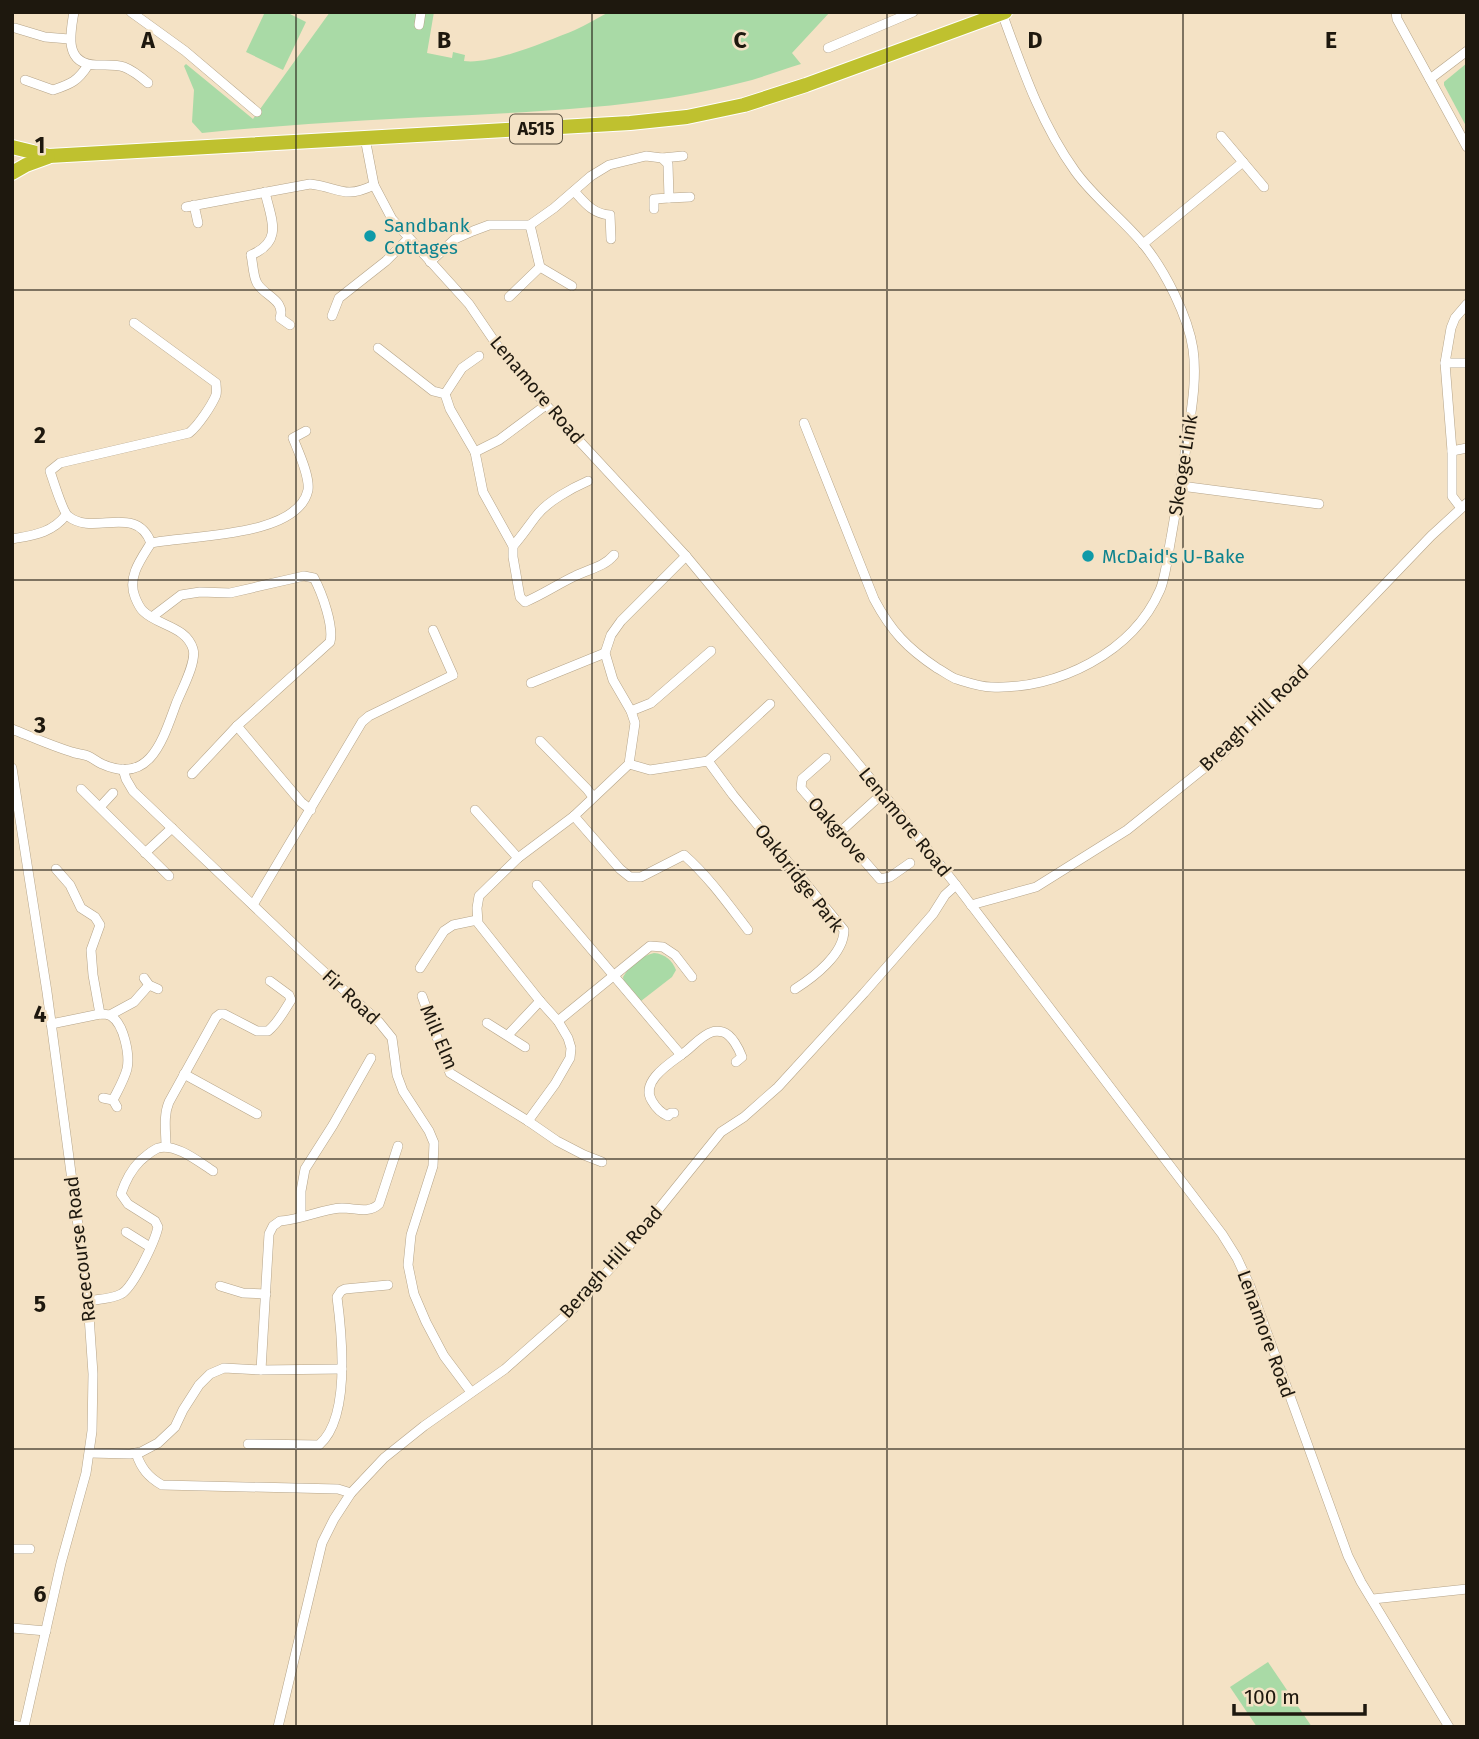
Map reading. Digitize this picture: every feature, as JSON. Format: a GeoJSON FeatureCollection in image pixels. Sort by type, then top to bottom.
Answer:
{"type":"FeatureCollection","features":[{"type":"Feature","properties":{"kind":"highway","name":"A515"},"geometry":{"type":"LineString","coordinates":[[12,148],[49,156],[616,124],[687,117],[744,105],[806,85],[1004,13]]}},
{"type":"Feature","properties":{"kind":"highway","name":"A515"},"geometry":{"type":"LineString","coordinates":[[12,173],[26,164],[49,156]]}},
{"type":"Feature","properties":{"kind":"street"},"geometry":{"type":"LineString","coordinates":[[74,12],[69,39],[79,60],[88,65],[122,66],[148,83]]}},
{"type":"Feature","properties":{"kind":"street"},"geometry":{"type":"LineString","coordinates":[[419,25],[421,12]]}},
{"type":"Feature","properties":{"kind":"street"},"geometry":{"type":"LineString","coordinates":[[828,48],[913,12]]}},
{"type":"Feature","properties":{"kind":"street"},"geometry":{"type":"LineString","coordinates":[[1396,12],[1397,19],[1467,147]]}},
{"type":"Feature","properties":{"kind":"street"},"geometry":{"type":"LineString","coordinates":[[136,13],[186,51],[257,113]]}},
{"type":"Feature","properties":{"kind":"street","name":"Skeoge Link"},"geometry":{"type":"LineString","coordinates":[[804,423],[874,599],[886,621],[902,641],[953,678],[989,688],[1023,686],[1089,665],[1107,654],[1133,631],[1161,588],[1181,486],[1194,394],[1193,349],[1183,314],[1169,285],[1143,244],[1076,172],[1048,126],[1034,98],[1004,13]]}},
{"type":"Feature","properties":{"kind":"street"},"geometry":{"type":"LineString","coordinates":[[15,28],[45,37],[69,39]]}},
{"type":"Feature","properties":{"kind":"street"},"geometry":{"type":"LineString","coordinates":[[1430,79],[1467,51]]}},
{"type":"Feature","properties":{"kind":"street"},"geometry":{"type":"LineString","coordinates":[[25,80],[53,89],[82,76],[88,65]]}},
{"type":"Feature","properties":{"kind":"street"},"geometry":{"type":"LineString","coordinates":[[1221,135],[1265,187]]}},
{"type":"Feature","properties":{"kind":"street","name":"Lenamore Road"},"geometry":{"type":"LineString","coordinates":[[365,138],[374,185],[392,219],[469,304],[499,348],[546,405],[687,556],[882,794],[956,885],[1222,1234],[1250,1286],[1326,1498],[1358,1575],[1449,1727]]}},
{"type":"Feature","properties":{"kind":"street"},"geometry":{"type":"LineString","coordinates":[[430,262],[455,239],[489,225],[530,225],[591,176],[609,165],[646,156],[683,156]]}},
{"type":"Feature","properties":{"kind":"street"},"geometry":{"type":"LineString","coordinates":[[662,158],[668,164],[669,198]]}},
{"type":"Feature","properties":{"kind":"street"},"geometry":{"type":"LineString","coordinates":[[1143,244],[1243,162]]}},
{"type":"Feature","properties":{"kind":"street"},"geometry":{"type":"LineString","coordinates":[[198,223],[190,206],[310,184],[323,185],[344,193],[374,185]]}},
{"type":"Feature","properties":{"kind":"street"},"geometry":{"type":"LineString","coordinates":[[574,191],[594,211],[610,215],[611,239]]}},
{"type":"Feature","properties":{"kind":"street"},"geometry":{"type":"LineString","coordinates":[[265,192],[274,233],[267,246],[251,255],[256,282],[281,306],[280,318],[290,325]]}},
{"type":"Feature","properties":{"kind":"street"},"geometry":{"type":"LineString","coordinates":[[654,209],[654,199],[690,197]]}},
{"type":"Feature","properties":{"kind":"street"},"geometry":{"type":"LineString","coordinates":[[530,225],[540,268],[572,286]]}},
{"type":"Feature","properties":{"kind":"street"},"geometry":{"type":"LineString","coordinates":[[332,316],[339,299],[386,261],[408,239]]}},
{"type":"Feature","properties":{"kind":"street"},"geometry":{"type":"LineString","coordinates":[[509,297],[540,268]]}},
{"type":"Feature","properties":{"kind":"street"},"geometry":{"type":"LineString","coordinates":[[1464,505],[1452,496],[1452,451],[1445,363],[1451,328],[1455,318],[1467,304]]}},
{"type":"Feature","properties":{"kind":"street"},"geometry":{"type":"LineString","coordinates":[[134,323],[216,383],[217,393],[189,433],[60,463],[50,471],[66,515],[85,523],[133,524],[142,528],[151,543]]}},
{"type":"Feature","properties":{"kind":"street"},"geometry":{"type":"LineString","coordinates":[[378,348],[433,391],[445,394]]}},
{"type":"Feature","properties":{"kind":"street"},"geometry":{"type":"LineString","coordinates":[[445,394],[462,368],[480,356]]}},
{"type":"Feature","properties":{"kind":"street"},"geometry":{"type":"LineString","coordinates":[[1445,363],[1467,363]]}},
{"type":"Feature","properties":{"kind":"street"},"geometry":{"type":"LineString","coordinates":[[445,394],[450,409],[475,452],[483,492],[513,546],[520,597],[525,602],[607,563],[614,555]]}},
{"type":"Feature","properties":{"kind":"street"},"geometry":{"type":"LineString","coordinates":[[475,452],[499,440],[546,405]]}},
{"type":"Feature","properties":{"kind":"street"},"geometry":{"type":"LineString","coordinates":[[12,729],[88,756],[101,764],[123,769],[134,768],[146,762],[157,751],[191,668],[194,652],[189,639],[143,612],[133,593],[134,574],[140,559],[151,543],[230,534],[265,526],[295,510],[308,489],[293,438],[306,431]]}},
{"type":"Feature","properties":{"kind":"street"},"geometry":{"type":"LineString","coordinates":[[1452,451],[1467,449]]}},
{"type":"Feature","properties":{"kind":"street"},"geometry":{"type":"LineString","coordinates":[[513,546],[538,514],[565,492],[588,481]]}},
{"type":"Feature","properties":{"kind":"street"},"geometry":{"type":"LineString","coordinates":[[1181,486],[1319,504]]}},
{"type":"Feature","properties":{"kind":"street","name":"Breagh Hill Road"},"geometry":{"type":"LineString","coordinates":[[971,905],[1036,887],[1126,830],[1223,753],[1464,505]]}},
{"type":"Feature","properties":{"kind":"street"},"geometry":{"type":"LineString","coordinates":[[12,539],[44,533],[60,523],[66,515]]}},
{"type":"Feature","properties":{"kind":"street"},"geometry":{"type":"LineString","coordinates":[[528,1121],[555,1084],[569,1058],[571,1048],[558,1021],[477,920],[479,896],[518,858],[574,816],[629,764],[635,723],[613,680],[605,653],[611,635],[621,621],[687,556]]}},
{"type":"Feature","properties":{"kind":"street"},"geometry":{"type":"LineString","coordinates":[[152,617],[181,595],[200,592],[230,593],[304,576],[314,578],[319,588],[332,634],[330,642],[237,726],[192,774]]}},
{"type":"Feature","properties":{"kind":"street"},"geometry":{"type":"LineString","coordinates":[[253,905],[362,722],[369,716],[453,675],[433,630]]}},
{"type":"Feature","properties":{"kind":"street"},"geometry":{"type":"LineString","coordinates":[[631,711],[651,703],[711,651]]}},
{"type":"Feature","properties":{"kind":"street"},"geometry":{"type":"LineString","coordinates":[[531,683],[605,653]]}},
{"type":"Feature","properties":{"kind":"street"},"geometry":{"type":"LineString","coordinates":[[629,764],[650,771],[708,761],[769,704]]}},
{"type":"Feature","properties":{"kind":"street"},"geometry":{"type":"LineString","coordinates":[[237,726],[301,802],[311,810]]}},
{"type":"Feature","properties":{"kind":"street"},"geometry":{"type":"LineString","coordinates":[[540,741],[593,797]]}},
{"type":"Feature","properties":{"kind":"street","name":"Oakgrove"},"geometry":{"type":"LineString","coordinates":[[827,758],[802,779],[801,788],[880,879],[890,877],[910,863]]}},
{"type":"Feature","properties":{"kind":"street","name":"Oakbridge Park"},"geometry":{"type":"LineString","coordinates":[[708,761],[844,930],[843,944],[811,979],[795,989]]}},
{"type":"Feature","properties":{"kind":"street","name":"Racecourse Road"},"geometry":{"type":"LineString","coordinates":[[12,768],[51,1024],[88,1301],[93,1374],[90,1453],[61,1563],[24,1727]]}},
{"type":"Feature","properties":{"kind":"street","name":"Fir Road"},"geometry":{"type":"LineString","coordinates":[[123,769],[133,791],[379,1022],[392,1038],[397,1075],[403,1091],[429,1130],[434,1143],[433,1166],[411,1234],[408,1265],[414,1294],[444,1356],[471,1392]]}},
{"type":"Feature","properties":{"kind":"street"},"geometry":{"type":"LineString","coordinates":[[81,789],[169,876]]}},
{"type":"Feature","properties":{"kind":"street"},"geometry":{"type":"LineString","coordinates":[[100,807],[113,793]]}},
{"type":"Feature","properties":{"kind":"street"},"geometry":{"type":"LineString","coordinates":[[839,833],[882,794]]}},
{"type":"Feature","properties":{"kind":"street"},"geometry":{"type":"LineString","coordinates":[[475,810],[518,858]]}},
{"type":"Feature","properties":{"kind":"street"},"geometry":{"type":"LineString","coordinates":[[574,816],[630,877],[641,877],[684,855],[748,930]]}},
{"type":"Feature","properties":{"kind":"street"},"geometry":{"type":"LineString","coordinates":[[145,853],[172,828]]}},
{"type":"Feature","properties":{"kind":"street"},"geometry":{"type":"LineString","coordinates":[[56,869],[70,885],[82,908],[95,917],[100,925],[91,950],[100,1014]]}},
{"type":"Feature","properties":{"kind":"street"},"geometry":{"type":"LineString","coordinates":[[537,885],[681,1055]]}},
{"type":"Feature","properties":{"kind":"street","name":"Beragh Hill Road"},"geometry":{"type":"LineString","coordinates":[[278,1727],[322,1543],[351,1493],[384,1458],[505,1369],[582,1300],[722,1132],[778,1087],[872,984],[956,885]]}},
{"type":"Feature","properties":{"kind":"street"},"geometry":{"type":"LineString","coordinates":[[420,968],[443,930],[477,920]]}},
{"type":"Feature","properties":{"kind":"street"},"geometry":{"type":"LineString","coordinates":[[558,1021],[650,947],[663,947],[669,951],[692,977]]}},
{"type":"Feature","properties":{"kind":"street"},"geometry":{"type":"LineString","coordinates":[[166,1147],[166,1109],[216,1017],[220,1014],[257,1031],[268,1031],[290,1000],[289,995],[270,981]]}},
{"type":"Feature","properties":{"kind":"street"},"geometry":{"type":"LineString","coordinates":[[51,1024],[100,1014],[110,1015],[134,1002],[150,984]]}},
{"type":"Feature","properties":{"kind":"street","name":"Mill Elm"},"geometry":{"type":"LineString","coordinates":[[422,996],[450,1073],[557,1141],[602,1162]]}},
{"type":"Feature","properties":{"kind":"street"},"geometry":{"type":"LineString","coordinates":[[508,1035],[540,1001]]}},
{"type":"Feature","properties":{"kind":"street"},"geometry":{"type":"LineString","coordinates":[[110,1015],[120,1028],[127,1053],[125,1075],[111,1102]]}},
{"type":"Feature","properties":{"kind":"street"},"geometry":{"type":"LineString","coordinates":[[487,1023],[525,1047]]}},
{"type":"Feature","properties":{"kind":"street"},"geometry":{"type":"LineString","coordinates":[[674,1114],[664,1115],[654,1105],[649,1086],[653,1079],[681,1055],[711,1032],[720,1031],[729,1036],[739,1049],[742,1057],[736,1062]]}},
{"type":"Feature","properties":{"kind":"street"},"geometry":{"type":"LineString","coordinates":[[301,1216],[300,1191],[305,1169],[371,1058]]}},
{"type":"Feature","properties":{"kind":"street"},"geometry":{"type":"LineString","coordinates":[[184,1074],[257,1114]]}},
{"type":"Feature","properties":{"kind":"street"},"geometry":{"type":"LineString","coordinates":[[261,1370],[269,1234],[273,1226],[280,1221],[340,1208],[375,1208],[398,1146]]}},
{"type":"Feature","properties":{"kind":"street"},"geometry":{"type":"LineString","coordinates":[[88,1301],[123,1293],[131,1285],[158,1227],[155,1221],[128,1204],[121,1194],[134,1167],[156,1149],[166,1147],[213,1171]]}},
{"type":"Feature","properties":{"kind":"street"},"geometry":{"type":"LineString","coordinates":[[125,1232],[150,1247]]}},
{"type":"Feature","properties":{"kind":"street"},"geometry":{"type":"LineString","coordinates":[[248,1444],[319,1445],[326,1439],[340,1398],[343,1338],[337,1297],[345,1289],[388,1285]]}},
{"type":"Feature","properties":{"kind":"street"},"geometry":{"type":"LineString","coordinates":[[220,1286],[243,1293],[266,1294]]}},
{"type":"Feature","properties":{"kind":"street"},"geometry":{"type":"LineString","coordinates":[[90,1453],[136,1453],[158,1443],[175,1427],[194,1393],[210,1374],[225,1367],[261,1370],[342,1369]]}},
{"type":"Feature","properties":{"kind":"street"},"geometry":{"type":"LineString","coordinates":[[136,1453],[145,1471],[162,1485],[338,1489],[351,1493]]}},
{"type":"Feature","properties":{"kind":"street"},"geometry":{"type":"LineString","coordinates":[[12,1549],[30,1549]]}},
{"type":"Feature","properties":{"kind":"street"},"geometry":{"type":"LineString","coordinates":[[1373,1599],[1467,1589]]}},
{"type":"Feature","properties":{"kind":"street"},"geometry":{"type":"LineString","coordinates":[[12,1628],[46,1631]]}},
{"type":"Feature","properties":{"kind":"street"},"geometry":{"type":"LineString","coordinates":[[12,1725],[24,1727]]}},
{"type":"Feature","properties":{"kind":"green space"},"geometry":{"type":"Polygon","coordinates":[[[265,12],[286,12],[306,22],[283,70],[246,52],[265,12]]]}},
{"type":"Feature","properties":{"kind":"green space"},"geometry":{"type":"Polygon","coordinates":[[[330,12],[434,12],[427,53],[452,58],[453,52],[465,55],[464,61],[475,61],[504,56],[535,46],[575,30],[609,12],[830,12],[792,53],[801,64],[748,81],[674,97],[573,109],[337,122],[202,133],[192,122],[194,90],[184,66],[186,64],[253,119],[330,12]]]}},
{"type":"Feature","properties":{"kind":"green space"},"geometry":{"type":"Polygon","coordinates":[[[1467,63],[1467,125],[1466,126],[1444,82],[1467,63]]]}},
{"type":"Feature","properties":{"kind":"green space"},"geometry":{"type":"Polygon","coordinates":[[[654,953],[668,958],[676,970],[672,977],[641,1001],[624,982],[623,977],[637,962],[654,953]]]}},
{"type":"Feature","properties":{"kind":"green space"},"geometry":{"type":"Polygon","coordinates":[[[1268,1662],[1312,1727],[1257,1727],[1230,1687],[1268,1662]]]}},
{"type":"Feature","properties":{"kind":"place","name":"Sandbank Cottages"},"geometry":{"type":"Point","coordinates":[370,236]}},
{"type":"Feature","properties":{"kind":"place","name":"McDaid's U-Bake"},"geometry":{"type":"Point","coordinates":[1088,556]}}]}
